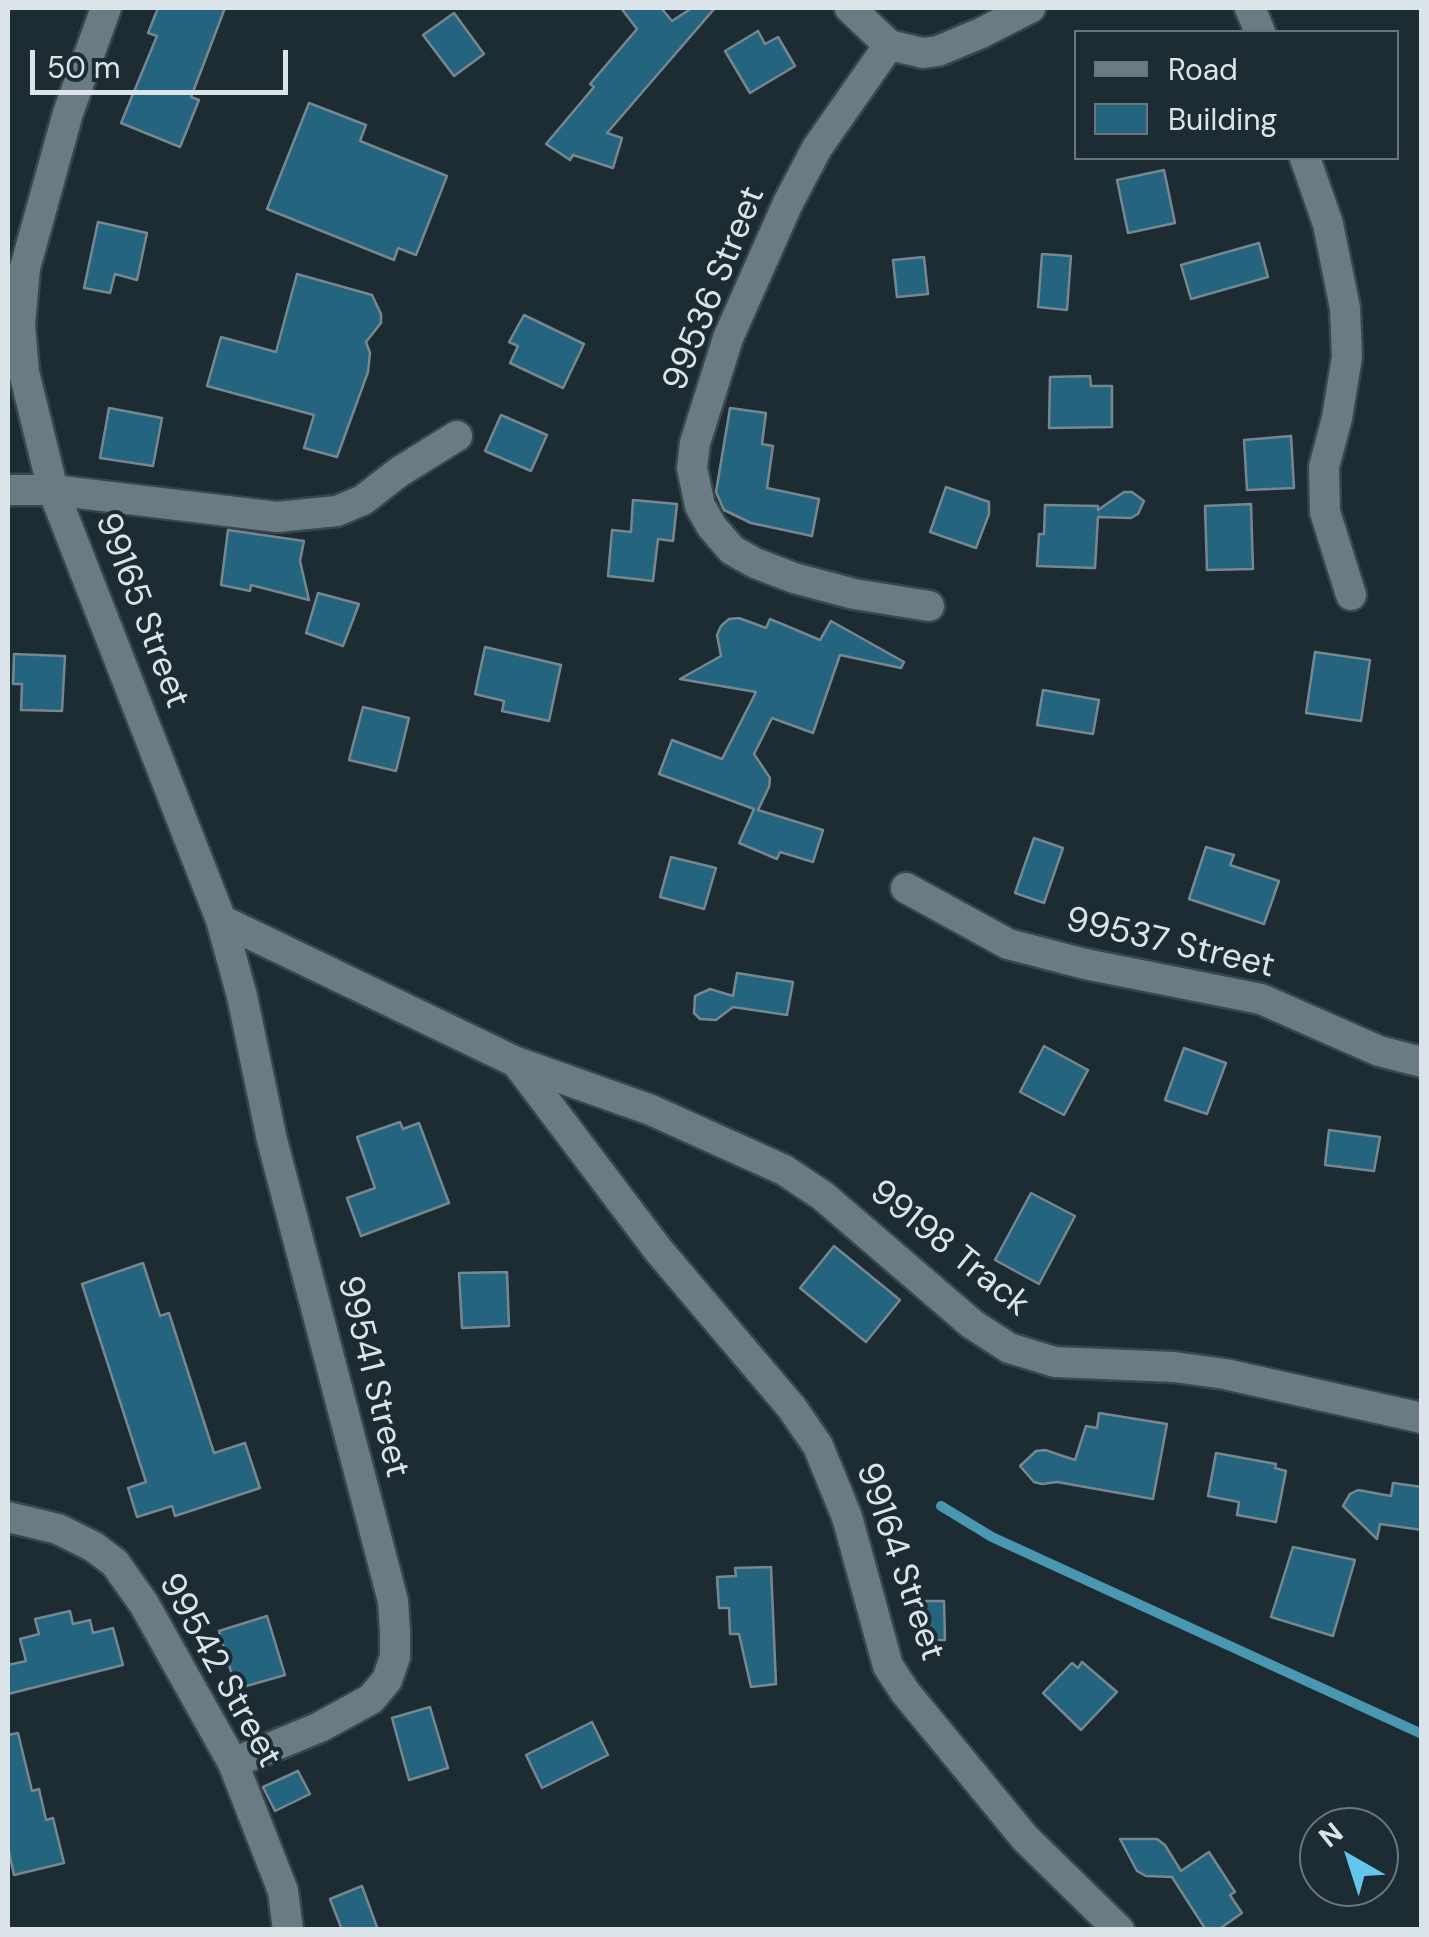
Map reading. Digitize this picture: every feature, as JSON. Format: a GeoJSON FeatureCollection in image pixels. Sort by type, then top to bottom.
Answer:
{"type":"FeatureCollection","features":[{"type":"Feature","properties":{"kind":"street","name":"99165 Street"},"geometry":{"type":"LineString","coordinates":[[106,8],[68,113],[26,268],[20,326],[24,372],[54,490],[221,920]]}},
{"type":"Feature","properties":{"kind":"street"},"geometry":{"type":"LineString","coordinates":[[850,8],[888,46],[912,52],[938,50],[1030,8]]}},
{"type":"Feature","properties":{"kind":"street","name":"99536 Street"},"geometry":{"type":"LineString","coordinates":[[888,46],[816,148],[788,203],[728,338],[695,443],[692,468],[700,506],[712,527],[732,550],[755,564],[854,594],[929,606]]}},
{"type":"Feature","properties":{"kind":"street"},"geometry":{"type":"LineString","coordinates":[[1306,160],[1328,224],[1345,308],[1346,358],[1337,418],[1324,467],[1324,512],[1351,596]]}},
{"type":"Feature","properties":{"kind":"street"},"geometry":{"type":"LineString","coordinates":[[8,490],[54,490],[277,517],[338,511],[363,500],[399,472],[458,436]]}},
{"type":"Feature","properties":{"kind":"street","name":"99537 Street"},"geometry":{"type":"LineString","coordinates":[[906,888],[1008,944],[1086,964],[1262,999],[1380,1050],[1422,1062]]}},
{"type":"Feature","properties":{"kind":"street"},"geometry":{"type":"LineString","coordinates":[[221,920],[516,1062]]}},
{"type":"Feature","properties":{"kind":"street","name":"99541 Street"},"geometry":{"type":"LineString","coordinates":[[221,920],[242,996],[272,1140],[393,1601],[395,1632],[395,1658],[387,1680],[370,1699],[320,1728],[233,1764]]}},
{"type":"Feature","properties":{"kind":"street","name":"99198 Track"},"geometry":{"type":"LineString","coordinates":[[516,1062],[651,1110],[784,1170],[823,1196],[972,1324],[1009,1348],[1055,1362],[1174,1367],[1225,1374],[1422,1418]]}},
{"type":"Feature","properties":{"kind":"street","name":"99164 Street"},"geometry":{"type":"LineString","coordinates":[[516,1062],[658,1251],[792,1408],[818,1446],[847,1516],[888,1666],[905,1692],[1025,1838],[1119,1930]]}},
{"type":"Feature","properties":{"kind":"street","name":"99542 Street"},"geometry":{"type":"LineString","coordinates":[[8,1517],[58,1529],[94,1547],[114,1563],[144,1604],[233,1764],[283,1892],[288,1930]]}},
{"type":"Feature","properties":{"kind":"building"},"geometry":{"type":"Polygon","coordinates":[[[158,8],[225,8],[191,97],[199,100],[180,147],[121,123],[157,36],[148,33],[158,8]]]}},
{"type":"Feature","properties":{"kind":"building"},"geometry":{"type":"Polygon","coordinates":[[[621,8],[661,8],[672,21],[692,8],[715,8],[607,133],[622,138],[613,168],[573,155],[570,160],[546,144],[637,29],[621,8]]]}},
{"type":"Feature","properties":{"kind":"building"},"geometry":{"type":"Polygon","coordinates":[[[454,13],[484,54],[454,76],[423,35],[454,13]]]}},
{"type":"Feature","properties":{"kind":"building"},"geometry":{"type":"Polygon","coordinates":[[[758,31],[765,44],[778,37],[795,66],[750,93],[725,51],[758,31]]]}},
{"type":"Feature","properties":{"kind":"building"},"geometry":{"type":"Polygon","coordinates":[[[309,103],[366,125],[360,141],[447,176],[416,255],[398,248],[394,260],[267,209],[309,103]]]}},
{"type":"Feature","properties":{"kind":"building"},"geometry":{"type":"Polygon","coordinates":[[[1164,170],[1175,223],[1128,233],[1117,180],[1164,170]]]}},
{"type":"Feature","properties":{"kind":"building"},"geometry":{"type":"Polygon","coordinates":[[[98,222],[147,233],[137,280],[115,274],[110,293],[84,288],[98,222]]]}},
{"type":"Feature","properties":{"kind":"building"},"geometry":{"type":"Polygon","coordinates":[[[1259,243],[1268,277],[1191,299],[1181,265],[1259,243]]]}},
{"type":"Feature","properties":{"kind":"building"},"geometry":{"type":"Polygon","coordinates":[[[1042,254],[1071,256],[1067,310],[1038,307],[1042,254]]]}},
{"type":"Feature","properties":{"kind":"building"},"geometry":{"type":"Polygon","coordinates":[[[924,257],[928,294],[897,297],[893,260],[924,257]]]}},
{"type":"Feature","properties":{"kind":"building"},"geometry":{"type":"Polygon","coordinates":[[[297,274],[372,295],[381,314],[381,323],[366,342],[370,353],[368,372],[337,457],[304,448],[314,415],[207,386],[221,337],[276,352],[297,274]]]}},
{"type":"Feature","properties":{"kind":"building"},"geometry":{"type":"Polygon","coordinates":[[[524,315],[584,344],[563,388],[510,363],[518,346],[509,342],[524,315]]]}},
{"type":"Feature","properties":{"kind":"building"},"geometry":{"type":"Polygon","coordinates":[[[1090,376],[1091,386],[1112,386],[1112,427],[1049,428],[1050,377],[1090,376]]]}},
{"type":"Feature","properties":{"kind":"building"},"geometry":{"type":"Polygon","coordinates":[[[109,408],[162,418],[153,466],[100,458],[109,408]]]}},
{"type":"Feature","properties":{"kind":"building"},"geometry":{"type":"Polygon","coordinates":[[[730,408],[766,413],[762,444],[773,446],[767,488],[819,499],[812,536],[751,523],[724,510],[716,492],[730,408]]]}},
{"type":"Feature","properties":{"kind":"building"},"geometry":{"type":"Polygon","coordinates":[[[501,415],[547,435],[531,471],[485,451],[501,415]]]}},
{"type":"Feature","properties":{"kind":"building"},"geometry":{"type":"Polygon","coordinates":[[[1291,436],[1294,488],[1247,490],[1244,440],[1291,436]]]}},
{"type":"Feature","properties":{"kind":"building"},"geometry":{"type":"Polygon","coordinates":[[[946,487],[989,502],[989,514],[976,548],[930,532],[946,487]]]}},
{"type":"Feature","properties":{"kind":"building"},"geometry":{"type":"Polygon","coordinates":[[[1124,492],[1132,492],[1144,501],[1138,514],[1131,518],[1098,517],[1095,568],[1037,566],[1045,505],[1098,506],[1098,510],[1124,492]]]}},
{"type":"Feature","properties":{"kind":"building"},"geometry":{"type":"Polygon","coordinates":[[[633,500],[677,504],[673,541],[658,539],[653,581],[608,576],[612,530],[631,532],[633,500]]]}},
{"type":"Feature","properties":{"kind":"building"},"geometry":{"type":"Polygon","coordinates":[[[1251,504],[1253,569],[1207,570],[1205,506],[1251,504]]]}},
{"type":"Feature","properties":{"kind":"building"},"geometry":{"type":"Polygon","coordinates":[[[228,530],[304,541],[300,561],[309,600],[251,585],[250,591],[221,585],[228,530]]]}},
{"type":"Feature","properties":{"kind":"building"},"geometry":{"type":"Polygon","coordinates":[[[318,593],[359,604],[343,646],[306,633],[318,593]]]}},
{"type":"Feature","properties":{"kind":"building"},"geometry":{"type":"Polygon","coordinates":[[[739,618],[766,628],[770,619],[820,640],[831,621],[904,662],[901,668],[840,655],[813,733],[772,718],[754,754],[770,778],[758,810],[823,830],[813,862],[780,852],[777,859],[739,843],[754,809],[659,774],[672,740],[722,759],[756,692],[680,679],[721,656],[717,635],[721,626],[729,619],[739,618]]]}},
{"type":"Feature","properties":{"kind":"building"},"geometry":{"type":"Polygon","coordinates":[[[485,647],[561,665],[549,721],[502,711],[504,701],[475,694],[485,647]]]}},
{"type":"Feature","properties":{"kind":"building"},"geometry":{"type":"Polygon","coordinates":[[[1315,652],[1370,660],[1361,721],[1306,713],[1315,652]]]}},
{"type":"Feature","properties":{"kind":"building"},"geometry":{"type":"Polygon","coordinates":[[[14,654],[65,656],[62,711],[21,710],[22,684],[13,684],[14,654]]]}},
{"type":"Feature","properties":{"kind":"building"},"geometry":{"type":"Polygon","coordinates":[[[1043,690],[1099,700],[1093,734],[1037,725],[1043,690]]]}},
{"type":"Feature","properties":{"kind":"building"},"geometry":{"type":"Polygon","coordinates":[[[363,707],[409,718],[396,771],[349,760],[363,707]]]}},
{"type":"Feature","properties":{"kind":"building"},"geometry":{"type":"Polygon","coordinates":[[[1034,838],[1063,848],[1044,903],[1015,893],[1034,838]]]}},
{"type":"Feature","properties":{"kind":"building"},"geometry":{"type":"Polygon","coordinates":[[[1206,847],[1234,855],[1230,865],[1279,881],[1264,924],[1189,899],[1206,847]]]}},
{"type":"Feature","properties":{"kind":"building"},"geometry":{"type":"Polygon","coordinates":[[[671,857],[716,868],[704,909],[660,897],[671,857]]]}},
{"type":"Feature","properties":{"kind":"building"},"geometry":{"type":"Polygon","coordinates":[[[737,973],[793,982],[787,1015],[733,1007],[716,1020],[700,1019],[694,1013],[695,996],[710,989],[733,996],[737,973]]]}},
{"type":"Feature","properties":{"kind":"building"},"geometry":{"type":"Polygon","coordinates":[[[1044,1046],[1088,1070],[1064,1115],[1020,1092],[1044,1046]]]}},
{"type":"Feature","properties":{"kind":"building"},"geometry":{"type":"Polygon","coordinates":[[[1184,1048],[1226,1063],[1207,1114],[1165,1100],[1184,1048]]]}},
{"type":"Feature","properties":{"kind":"building"},"geometry":{"type":"Polygon","coordinates":[[[400,1122],[403,1129],[419,1123],[449,1203],[361,1236],[347,1198],[375,1188],[357,1137],[400,1122]]]}},
{"type":"Feature","properties":{"kind":"building"},"geometry":{"type":"Polygon","coordinates":[[[1329,1130],[1380,1137],[1374,1171],[1325,1165],[1329,1130]]]}},
{"type":"Feature","properties":{"kind":"building"},"geometry":{"type":"Polygon","coordinates":[[[1031,1193],[1075,1216],[1039,1284],[995,1260],[1031,1193]]]}},
{"type":"Feature","properties":{"kind":"building"},"geometry":{"type":"Polygon","coordinates":[[[834,1246],[900,1300],[866,1342],[800,1288],[834,1246]]]}},
{"type":"Feature","properties":{"kind":"building"},"geometry":{"type":"Polygon","coordinates":[[[143,1263],[160,1316],[169,1313],[214,1453],[245,1443],[260,1488],[175,1516],[172,1506],[137,1517],[128,1488],[146,1482],[82,1284],[143,1263]]]}},
{"type":"Feature","properties":{"kind":"building"},"geometry":{"type":"Polygon","coordinates":[[[507,1272],[509,1326],[462,1328],[459,1273],[507,1272]]]}},
{"type":"Feature","properties":{"kind":"building"},"geometry":{"type":"Polygon","coordinates":[[[1099,1413],[1167,1424],[1153,1499],[1057,1482],[1042,1484],[1034,1482],[1020,1466],[1036,1451],[1045,1450],[1075,1460],[1086,1426],[1097,1428],[1099,1413]]]}},
{"type":"Feature","properties":{"kind":"building"},"geometry":{"type":"Polygon","coordinates":[[[1216,1453],[1276,1464],[1275,1468],[1286,1471],[1276,1522],[1237,1515],[1239,1502],[1208,1496],[1216,1453]]]}},
{"type":"Feature","properties":{"kind":"building"},"geometry":{"type":"Polygon","coordinates":[[[1393,1483],[1422,1487],[1422,1530],[1380,1524],[1377,1539],[1343,1506],[1350,1494],[1358,1490],[1391,1496],[1393,1483]]]}},
{"type":"Feature","properties":{"kind":"building"},"geometry":{"type":"Polygon","coordinates":[[[1293,1547],[1355,1560],[1333,1636],[1271,1617],[1293,1547]]]}},
{"type":"Feature","properties":{"kind":"building"},"geometry":{"type":"Polygon","coordinates":[[[771,1567],[776,1684],[751,1687],[739,1634],[730,1634],[729,1608],[719,1608],[717,1577],[736,1576],[735,1568],[771,1567]]]}},
{"type":"Feature","properties":{"kind":"building"},"geometry":{"type":"Polygon","coordinates":[[[916,1601],[944,1601],[945,1640],[916,1640],[916,1601]]]}},
{"type":"Feature","properties":{"kind":"building"},"geometry":{"type":"Polygon","coordinates":[[[70,1611],[73,1624],[90,1620],[93,1633],[113,1628],[123,1665],[8,1694],[8,1665],[26,1661],[20,1639],[39,1634],[35,1619],[70,1611]]]}},
{"type":"Feature","properties":{"kind":"building"},"geometry":{"type":"Polygon","coordinates":[[[267,1616],[285,1675],[236,1689],[219,1631],[267,1616]]]}},
{"type":"Feature","properties":{"kind":"building"},"geometry":{"type":"Polygon","coordinates":[[[1082,1662],[1117,1692],[1081,1730],[1043,1693],[1072,1663],[1078,1668],[1082,1662]]]}},
{"type":"Feature","properties":{"kind":"building"},"geometry":{"type":"Polygon","coordinates":[[[430,1707],[448,1768],[409,1780],[392,1718],[430,1707]]]}},
{"type":"Feature","properties":{"kind":"building"},"geometry":{"type":"Polygon","coordinates":[[[592,1722],[608,1755],[542,1788],[526,1755],[592,1722]]]}},
{"type":"Feature","properties":{"kind":"building"},"geometry":{"type":"Polygon","coordinates":[[[18,1733],[32,1791],[39,1789],[46,1820],[53,1818],[64,1863],[14,1875],[8,1847],[8,1735],[18,1733]]]}},
{"type":"Feature","properties":{"kind":"building"},"geometry":{"type":"Polygon","coordinates":[[[298,1771],[310,1794],[275,1811],[263,1787],[298,1771]]]}},
{"type":"Feature","properties":{"kind":"building"},"geometry":{"type":"Polygon","coordinates":[[[1120,1839],[1157,1839],[1181,1871],[1209,1852],[1235,1892],[1230,1895],[1242,1913],[1218,1930],[1206,1930],[1172,1877],[1146,1876],[1137,1871],[1120,1839]]]}},
{"type":"Feature","properties":{"kind":"building"},"geometry":{"type":"Polygon","coordinates":[[[362,1886],[378,1930],[342,1930],[330,1899],[362,1886]]]}},
{"type":"Feature","properties":{"kind":"waterway"},"geometry":{"type":"LineString","coordinates":[[941,1506],[992,1537],[1422,1734]]}}]}
